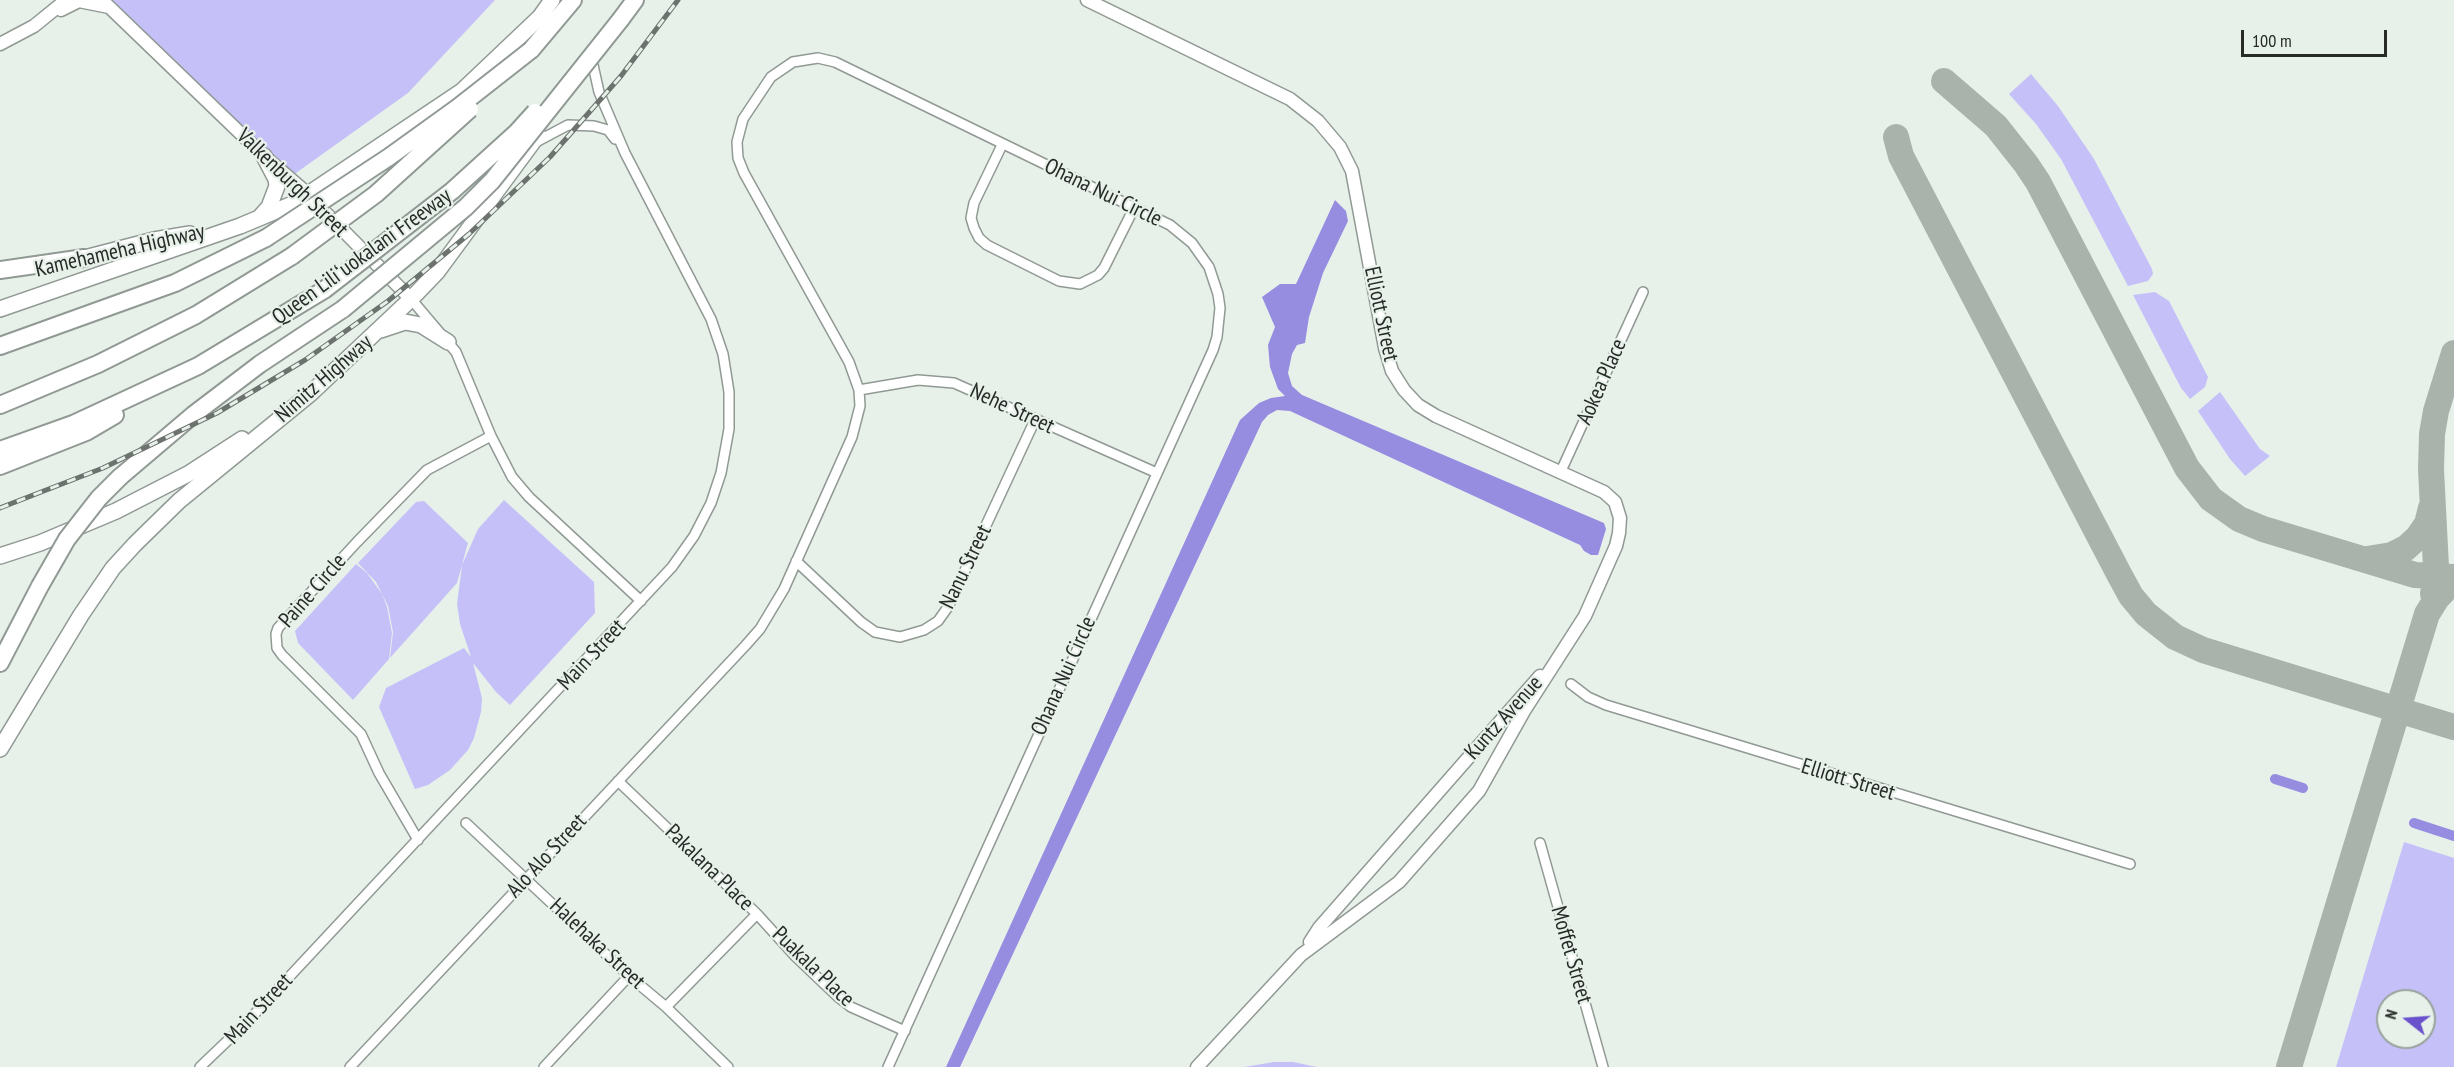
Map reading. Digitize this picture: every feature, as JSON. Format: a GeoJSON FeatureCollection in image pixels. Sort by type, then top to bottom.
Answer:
{"type":"FeatureCollection","features":[{"type":"Feature","properties":{"kind":"highway","name":"Queen Liliʻuokalani Freeway"},"geometry":{"type":"LineString","coordinates":[[0,405],[98,364],[196,315],[292,256],[376,194],[453,126],[531,50],[573,0]]}},
{"type":"Feature","properties":{"kind":"highway","name":"Queen Liliʻuokalani Freeway"},"geometry":{"type":"LineString","coordinates":[[0,450],[73,424],[198,366],[324,290],[399,235],[516,133],[621,19],[634,0]]}},
{"type":"Feature","properties":{"kind":"highway"},"geometry":{"type":"LineString","coordinates":[[0,663],[67,539],[99,498],[120,477],[193,415],[260,364],[343,309],[466,207],[492,181],[621,19]]}},
{"type":"Feature","properties":{"kind":"highway"},"geometry":{"type":"LineString","coordinates":[[0,346],[175,283],[266,238],[428,129],[531,50]]}},
{"type":"Feature","properties":{"kind":"highway"},"geometry":{"type":"LineString","coordinates":[[0,270],[84,258]]}},
{"type":"Feature","properties":{"kind":"highway"},"geometry":{"type":"LineString","coordinates":[[0,394],[98,364]]}},
{"type":"Feature","properties":{"kind":"highway"},"geometry":{"type":"LineString","coordinates":[[0,466],[86,432],[198,366]]}},
{"type":"Feature","properties":{"kind":"main road"},"geometry":{"type":"LineString","coordinates":[[0,309],[240,226],[308,195],[462,91],[540,17],[552,0]]}},
{"type":"Feature","properties":{"kind":"main road","name":"Nimitz Highway"},"geometry":{"type":"LineString","coordinates":[[0,749],[81,615],[120,560],[179,501],[310,394],[437,272],[531,144],[643,0]]}},
{"type":"Feature","properties":{"kind":"main road"},"geometry":{"type":"LineString","coordinates":[[259,218],[269,207],[278,186],[264,156]]}},
{"type":"Feature","properties":{"kind":"main road","name":"Kamehameha Highway"},"geometry":{"type":"LineString","coordinates":[[0,278],[154,240],[240,226]]}},
{"type":"Feature","properties":{"kind":"main road"},"geometry":{"type":"LineString","coordinates":[[378,331],[405,322],[421,325],[448,342]]}},
{"type":"Feature","properties":{"kind":"main road"},"geometry":{"type":"LineString","coordinates":[[0,556],[40,543],[151,494],[188,474],[310,394]]}},
{"type":"Feature","properties":{"kind":"street"},"geometry":{"type":"LineString","coordinates":[[0,44],[34,26],[66,0]]}},
{"type":"Feature","properties":{"kind":"street","name":"Elliott Street"},"geometry":{"type":"LineString","coordinates":[[1087,0],[1290,99],[1318,121],[1335,140],[1352,171],[1385,348],[1392,371],[1404,390],[1418,405],[1436,416],[1561,471],[1610,496],[1619,510],[1620,526],[1616,546],[1580,626],[1551,667]]}},
{"type":"Feature","properties":{"kind":"street"},"geometry":{"type":"LineString","coordinates":[[54,10],[60,10],[79,1],[106,4]]}},
{"type":"Feature","properties":{"kind":"street","name":"Valkenburgh Street"},"geometry":{"type":"LineString","coordinates":[[106,4],[264,156],[308,195],[411,299],[448,342],[464,370],[491,436],[512,477],[530,497],[641,602]]}},
{"type":"Feature","properties":{"kind":"street","name":"Ohana Nui Circle"},"geometry":{"type":"LineString","coordinates":[[745,646],[773,610],[852,437],[860,406],[859,390],[849,363],[740,165],[737,142],[743,119],[778,71],[792,62],[818,58],[835,62],[1170,225],[1192,243],[1212,273],[1218,294],[1219,322],[1213,350],[888,1067]]}},
{"type":"Feature","properties":{"kind":"street","name":"Main Street"},"geometry":{"type":"LineString","coordinates":[[200,1067],[248,1021],[641,602],[672,567],[694,536],[711,502],[721,474],[729,429],[729,392],[723,354],[711,319],[625,153],[599,92],[593,65]]}},
{"type":"Feature","properties":{"kind":"street","name":"Main Street"},"geometry":{"type":"LineString","coordinates":[[531,144],[568,125],[594,126],[608,130],[625,153]]}},
{"type":"Feature","properties":{"kind":"street"},"geometry":{"type":"LineString","coordinates":[[1002,145],[974,203],[971,218],[978,238],[987,245],[1059,281],[1080,284],[1098,276],[1134,208]]}},
{"type":"Feature","properties":{"kind":"street","name":"Aokea Place"},"geometry":{"type":"LineString","coordinates":[[1561,471],[1643,292]]}},
{"type":"Feature","properties":{"kind":"street","name":"Nehe Street"},"geometry":{"type":"LineString","coordinates":[[859,390],[918,380],[942,380],[965,387],[1157,473]]}},
{"type":"Feature","properties":{"kind":"street","name":"Nanu Street"},"geometry":{"type":"LineString","coordinates":[[796,561],[861,622],[875,632],[900,637],[924,630],[938,621],[948,607],[1035,420]]}},
{"type":"Feature","properties":{"kind":"street","name":"Paine Circle"},"geometry":{"type":"LineString","coordinates":[[418,840],[379,773],[361,734],[282,655],[277,648],[276,634],[278,628],[349,550],[427,470],[491,436]]}},
{"type":"Feature","properties":{"kind":"street","name":"Alo Alo Street"},"geometry":{"type":"LineString","coordinates":[[350,1067],[745,646]]}},
{"type":"Feature","properties":{"kind":"street","name":"Kuntz Avenue"},"geometry":{"type":"LineString","coordinates":[[1197,1067],[1301,955],[1325,921],[1521,696],[1551,667]]}},
{"type":"Feature","properties":{"kind":"street","name":"Kuntz Avenue"},"geometry":{"type":"LineString","coordinates":[[1301,955],[1399,882],[1479,791],[1551,667]]}},
{"type":"Feature","properties":{"kind":"street","name":"Elliott Street"},"geometry":{"type":"LineString","coordinates":[[1571,684],[1588,697],[1606,705],[2130,864]]}},
{"type":"Feature","properties":{"kind":"street","name":"Pakalana Place"},"geometry":{"type":"LineString","coordinates":[[618,781],[757,914],[666,1007]]}},
{"type":"Feature","properties":{"kind":"street","name":"Halehaka Street"},"geometry":{"type":"LineString","coordinates":[[466,823],[728,1067]]}},
{"type":"Feature","properties":{"kind":"street","name":"Moffet Street"},"geometry":{"type":"LineString","coordinates":[[1540,843],[1603,1067]]}},
{"type":"Feature","properties":{"kind":"street","name":"Puakala Place"},"geometry":{"type":"LineString","coordinates":[[757,914],[795,956],[838,997],[851,1007],[905,1031]]}},
{"type":"Feature","properties":{"kind":"street"},"geometry":{"type":"LineString","coordinates":[[544,1067],[629,976]]}},
{"type":"Feature","properties":{"kind":"shaded area"},"geometry":{"type":"Polygon","coordinates":[[[101,0],[495,0],[408,93],[289,178],[101,0]]]}},
{"type":"Feature","properties":{"kind":"shaded area"},"geometry":{"type":"Polygon","coordinates":[[[2031,74],[2058,106],[2094,159],[2152,269],[2153,274],[2148,281],[2128,286],[2061,159],[2036,124],[2009,94],[2031,74]]]}},
{"type":"Feature","properties":{"kind":"shaded area"},"geometry":{"type":"Polygon","coordinates":[[[1335,200],[1346,211],[1348,221],[1323,273],[1309,317],[1305,343],[1297,345],[1292,354],[1288,373],[1292,386],[1302,395],[1604,523],[1606,529],[1598,555],[1591,555],[1580,545],[1290,411],[1277,410],[1268,415],[1262,422],[960,1067],[946,1067],[1240,420],[1259,403],[1285,396],[1278,389],[1270,367],[1268,345],[1275,327],[1262,297],[1280,284],[1296,284],[1335,200]]]}},
{"type":"Feature","properties":{"kind":"shaded area"},"geometry":{"type":"Polygon","coordinates":[[[2155,292],[2169,301],[2208,377],[2205,387],[2190,399],[2181,388],[2133,295],[2155,292]]]}},
{"type":"Feature","properties":{"kind":"shaded area"},"geometry":{"type":"Polygon","coordinates":[[[2220,392],[2260,449],[2270,456],[2245,476],[2230,459],[2198,411],[2220,392]]]}},
{"type":"Feature","properties":{"kind":"shaded area"},"geometry":{"type":"Polygon","coordinates":[[[504,500],[594,582],[595,613],[510,705],[496,692],[473,663],[482,698],[474,738],[468,750],[450,770],[428,785],[415,789],[379,707],[386,688],[464,648],[471,657],[460,624],[457,604],[462,565],[478,529],[504,500]]]}},
{"type":"Feature","properties":{"kind":"shaded area"},"geometry":{"type":"Polygon","coordinates":[[[424,501],[468,543],[457,583],[390,658],[393,632],[388,606],[376,582],[358,563],[416,502],[424,501]]]}},
{"type":"Feature","properties":{"kind":"shaded area"},"geometry":{"type":"Polygon","coordinates":[[[356,564],[367,573],[382,594],[392,633],[389,659],[353,700],[298,643],[295,631],[356,564]]]}},
{"type":"Feature","properties":{"kind":"shaded area"},"geometry":{"type":"Polygon","coordinates":[[[2404,842],[2454,858],[2454,1067],[2336,1067],[2404,842]]]}},
{"type":"Feature","properties":{"kind":"shaded area"},"geometry":{"type":"Polygon","coordinates":[[[1274,1062],[1293,1062],[1317,1067],[1244,1067],[1274,1062]]]}},
{"type":"Feature","properties":{"kind":"waterway"},"geometry":{"type":"LineString","coordinates":[[2275,779],[2303,788]]}},
{"type":"Feature","properties":{"kind":"waterway"},"geometry":{"type":"LineString","coordinates":[[2414,823],[2454,836]]}},
{"type":"Feature","properties":{"kind":"taxiway"},"geometry":{"type":"LineString","coordinates":[[1944,81],[1996,126],[2038,182],[2187,468],[2211,499],[2239,519],[2263,529],[2415,575],[2454,577]]}},
{"type":"Feature","properties":{"kind":"taxiway"},"geometry":{"type":"LineString","coordinates":[[1896,137],[1901,156],[2119,574],[2131,596],[2146,614],[2175,637],[2203,650],[2454,727]]}},
{"type":"Feature","properties":{"kind":"taxiway"},"geometry":{"type":"LineString","coordinates":[[2433,594],[2436,567],[2431,470],[2432,434],[2436,411],[2454,353]]}},
{"type":"Feature","properties":{"kind":"taxiway"},"geometry":{"type":"LineString","coordinates":[[2367,559],[2392,555],[2406,548],[2427,524],[2431,508]]}},
{"type":"Feature","properties":{"kind":"taxiway"},"geometry":{"type":"LineString","coordinates":[[2289,1067],[2427,614],[2437,598],[2454,580]]}},
{"type":"Feature","properties":{"kind":"railway"},"geometry":{"type":"LineString","coordinates":[[0,508],[103,468],[217,413],[305,360],[388,301],[469,234],[550,157],[621,76],[678,0]]}}]}
